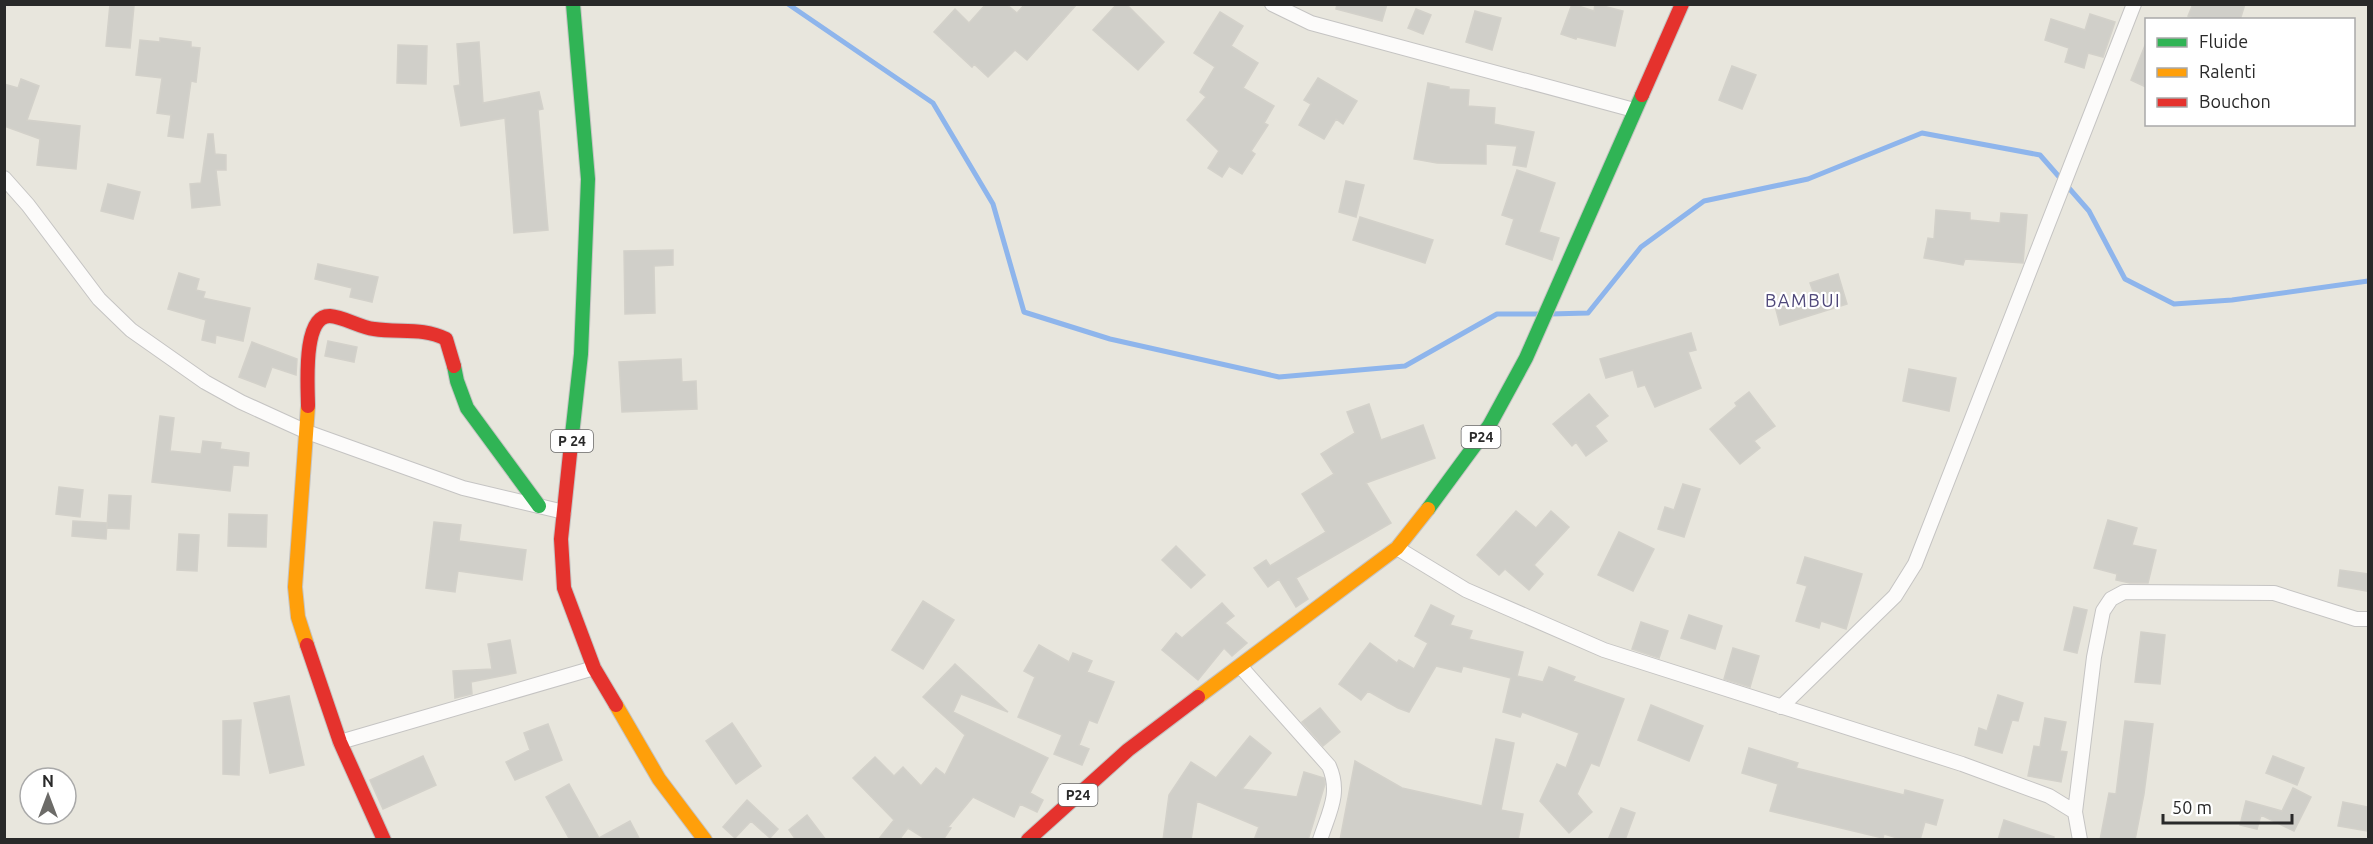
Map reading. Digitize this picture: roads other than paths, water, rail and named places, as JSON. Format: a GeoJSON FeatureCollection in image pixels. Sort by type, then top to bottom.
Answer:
{"type":"FeatureCollection","features":[{"type":"Feature","properties":{"kind":"main road","name":"P 24"},"geometry":{"type":"LineString","coordinates":[[573,4],[588,179],[581,354],[561,539],[564,588],[594,668],[659,779],[705,840]]}},
{"type":"Feature","properties":{"kind":"main road","name":"P24"},"geometry":{"type":"LineString","coordinates":[[1028,840],[1128,750],[1397,548],[1443,490],[1490,426],[1526,358],[1682,4]]}},
{"type":"Feature","properties":{"kind":"main road"},"geometry":{"type":"LineString","coordinates":[[384,840],[340,742],[298,617],[295,587],[307,432],[310,341],[313,326],[320,318],[330,316],[374,329],[422,331],[438,334],[446,339],[467,408],[539,506]]}},
{"type":"Feature","properties":{"kind":"street"},"geometry":{"type":"LineString","coordinates":[[1272,4],[1311,23],[1634,110]]}},
{"type":"Feature","properties":{"kind":"street"},"geometry":{"type":"LineString","coordinates":[[1781,707],[1895,596],[1915,564],[2134,4]]}},
{"type":"Feature","properties":{"kind":"street"},"geometry":{"type":"LineString","coordinates":[[4,178],[28,205],[99,299],[131,330],[205,382],[307,432],[463,488],[564,512]]}},
{"type":"Feature","properties":{"kind":"street"},"geometry":{"type":"LineString","coordinates":[[1397,548],[1466,590],[1604,650],[1973,768],[2049,796],[2075,812]]}},
{"type":"Feature","properties":{"kind":"street"},"geometry":{"type":"LineString","coordinates":[[2080,840],[2075,812],[2094,657],[2103,611],[2111,599],[2124,592],[2274,593],[2356,619],[2368,620]]}},
{"type":"Feature","properties":{"kind":"street"},"geometry":{"type":"LineString","coordinates":[[1240,666],[1329,766],[1335,780],[1335,794],[1320,840]]}},
{"type":"Feature","properties":{"kind":"street"},"geometry":{"type":"LineString","coordinates":[[340,742],[594,668]]}},
{"type":"Feature","properties":{"kind":"waterway"},"geometry":{"type":"LineString","coordinates":[[788,4],[933,103],[993,204],[1024,312],[1110,339],[1279,377],[1405,366],[1497,314],[1541,314]]}},
{"type":"Feature","properties":{"kind":"waterway"},"geometry":{"type":"LineString","coordinates":[[1550,314],[1588,313],[1641,247],[1704,201],[1808,179],[1922,133],[2040,155],[2089,211],[2125,279],[2174,304],[2232,300],[2368,281]]}},
{"type":"Feature","properties":{"kind":"district","name":"BAMBUI"},"geometry":{"type":"Point","coordinates":[1803,300]}}]}
